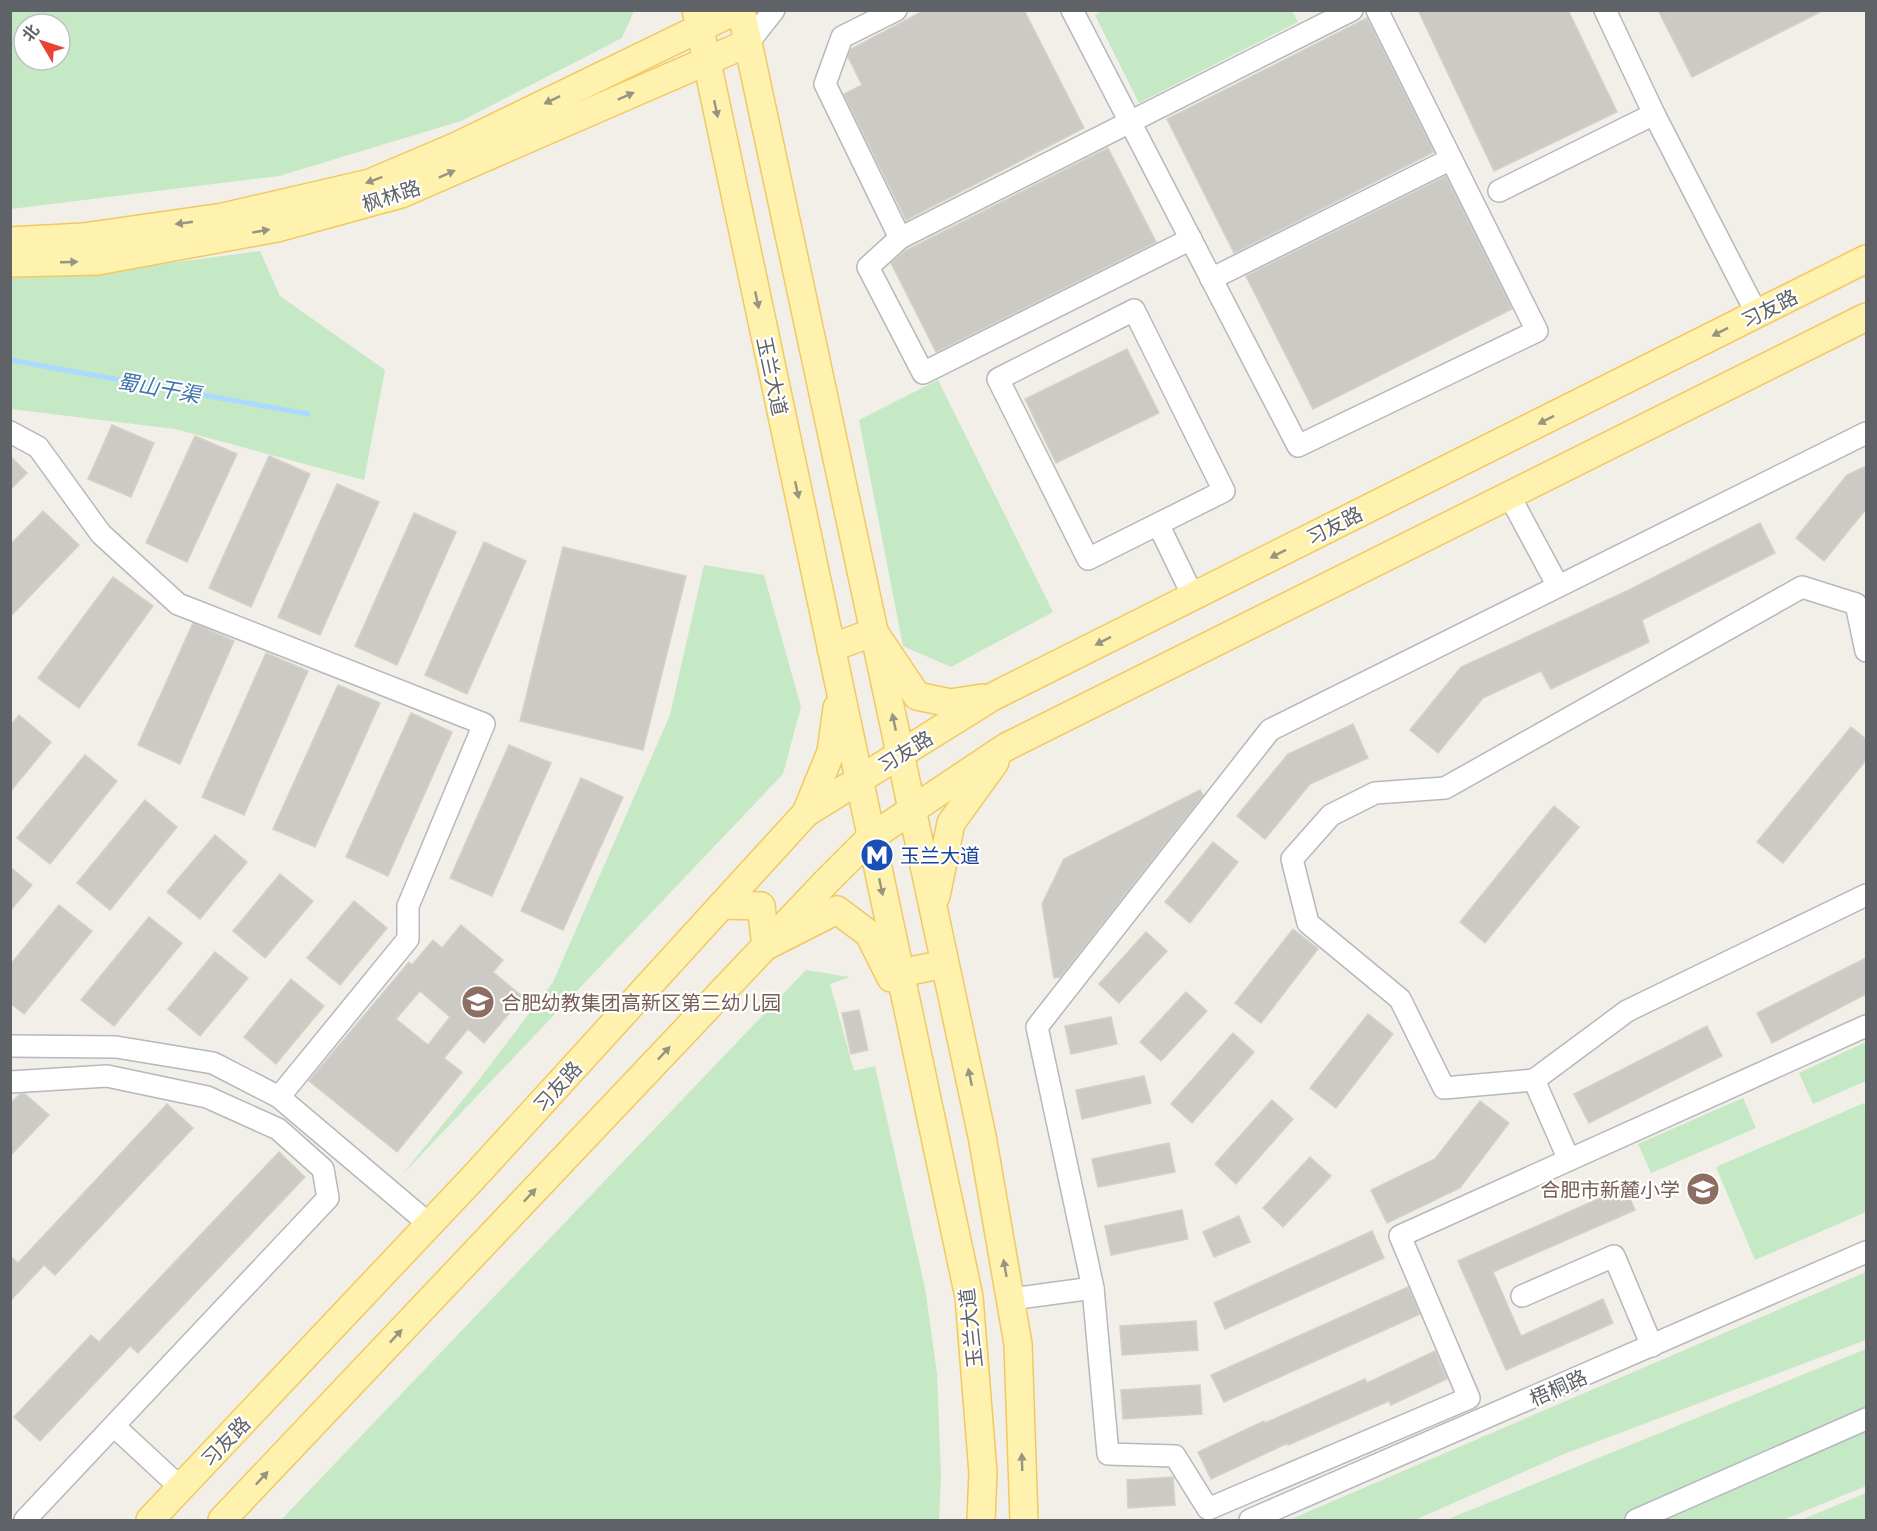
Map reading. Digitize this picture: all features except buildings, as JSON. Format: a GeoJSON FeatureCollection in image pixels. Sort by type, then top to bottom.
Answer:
{"type":"FeatureCollection","features":[{"type":"Feature","properties":{"kind":"main road","name":"枫林路"},"geometry":{"type":"LineString","coordinates":[[10,241],[83,237],[223,217],[370,183],[457,146],[698,20],[739,10]]}},
{"type":"Feature","properties":{"kind":"main road"},"geometry":{"type":"LineString","coordinates":[[739,10],[748,43],[982,1136],[1018,1344],[1024,1521]]}},
{"type":"Feature","properties":{"kind":"main road","name":"玉兰大道"},"geometry":{"type":"LineString","coordinates":[[698,20],[969,1297],[983,1473],[981,1521]]}},
{"type":"Feature","properties":{"kind":"main road","name":"枫林路"},"geometry":{"type":"LineString","coordinates":[[10,263],[97,261],[277,228],[401,194],[748,43]]}},
{"type":"Feature","properties":{"kind":"main road","name":"习友路"},"geometry":{"type":"LineString","coordinates":[[150,1521],[429,1224],[806,813],[992,697],[1866,259]]}},
{"type":"Feature","properties":{"kind":"main road"},"geometry":{"type":"LineString","coordinates":[[222,1521],[766,945],[870,838],[1006,747],[1866,316]]}},
{"type":"Feature","properties":{"kind":"main road"},"geometry":{"type":"LineString","coordinates":[[831,648],[874,632]]}},
{"type":"Feature","properties":{"kind":"main road"},"geometry":{"type":"LineString","coordinates":[[874,632],[917,696],[950,703],[992,697]]}},
{"type":"Feature","properties":{"kind":"main road"},"geometry":{"type":"LineString","coordinates":[[806,813],[831,752],[839,688]]}},
{"type":"Feature","properties":{"kind":"main road"},"geometry":{"type":"LineString","coordinates":[[934,909],[951,823],[1006,747]]}},
{"type":"Feature","properties":{"kind":"main road"},"geometry":{"type":"LineString","coordinates":[[722,905],[761,906],[766,945]]}},
{"type":"Feature","properties":{"kind":"main road"},"geometry":{"type":"LineString","coordinates":[[766,945],[837,910],[869,934],[909,1016]]}},
{"type":"Feature","properties":{"kind":"main road"},"geometry":{"type":"LineString","coordinates":[[900,973],[945,964]]}},
{"type":"Feature","properties":{"kind":"street"},"geometry":{"type":"LineString","coordinates":[[748,43],[774,10]]}},
{"type":"Feature","properties":{"kind":"street"},"geometry":{"type":"LineString","coordinates":[[896,10],[842,37],[825,84],[900,238]]}},
{"type":"Feature","properties":{"kind":"street"},"geometry":{"type":"LineString","coordinates":[[1072,10],[1298,446],[1537,331],[1377,10]]}},
{"type":"Feature","properties":{"kind":"street"},"geometry":{"type":"LineString","coordinates":[[1191,239],[922,373],[868,267],[900,238],[1352,10]]}},
{"type":"Feature","properties":{"kind":"street"},"geometry":{"type":"LineString","coordinates":[[1605,10],[1654,114],[1757,314]]}},
{"type":"Feature","properties":{"kind":"street"},"geometry":{"type":"LineString","coordinates":[[1499,190],[1654,114]]}},
{"type":"Feature","properties":{"kind":"street"},"geometry":{"type":"LineString","coordinates":[[1212,279],[1451,159]]}},
{"type":"Feature","properties":{"kind":"street"},"geometry":{"type":"LineString","coordinates":[[1134,310],[1224,491],[1158,524],[1088,560],[998,379],[1134,310]]}},
{"type":"Feature","properties":{"kind":"street"},"geometry":{"type":"LineString","coordinates":[[10,432],[38,447],[100,534],[178,603],[484,724],[408,906],[408,939],[279,1097]]}},
{"type":"Feature","properties":{"kind":"street"},"geometry":{"type":"LineString","coordinates":[[1866,433],[1270,730],[1037,1027],[1093,1288],[1108,1454],[1175,1456],[1208,1509],[1469,1398],[1400,1236],[1866,1026]]}},
{"type":"Feature","properties":{"kind":"street"},"geometry":{"type":"LineString","coordinates":[[1509,495],[1558,586]]}},
{"type":"Feature","properties":{"kind":"street"},"geometry":{"type":"LineString","coordinates":[[1158,524],[1193,596]]}},
{"type":"Feature","properties":{"kind":"street"},"geometry":{"type":"LineString","coordinates":[[1866,651],[1856,604],[1802,587],[1445,788],[1375,793],[1331,815],[1292,859],[1308,923],[1400,999],[1444,1088],[1534,1080],[1627,1011],[1866,896]]}},
{"type":"Feature","properties":{"kind":"street"},"geometry":{"type":"LineString","coordinates":[[10,1046],[116,1047],[213,1063],[279,1097],[429,1224]]}},
{"type":"Feature","properties":{"kind":"street"},"geometry":{"type":"LineString","coordinates":[[10,1082],[107,1076],[207,1097],[278,1129],[323,1169],[328,1198],[25,1521]]}},
{"type":"Feature","properties":{"kind":"street"},"geometry":{"type":"LineString","coordinates":[[1534,1080],[1569,1160]]}},
{"type":"Feature","properties":{"kind":"street","name":"梧桐路"},"geometry":{"type":"LineString","coordinates":[[1250,1521],[1866,1252]]}},
{"type":"Feature","properties":{"kind":"street"},"geometry":{"type":"LineString","coordinates":[[1522,1296],[1614,1256],[1652,1346]]}},
{"type":"Feature","properties":{"kind":"street"},"geometry":{"type":"LineString","coordinates":[[1011,1299],[1093,1288]]}},
{"type":"Feature","properties":{"kind":"street"},"geometry":{"type":"LineString","coordinates":[[1636,1521],[1866,1419]]}},
{"type":"Feature","properties":{"kind":"street"},"geometry":{"type":"LineString","coordinates":[[114,1426],[181,1488]]}},
{"type":"Feature","properties":{"kind":"green space"},"geometry":{"type":"Polygon","coordinates":[[[11,10],[634,10],[622,38],[461,121],[279,176],[11,209],[11,10]]]}},
{"type":"Feature","properties":{"kind":"green space"},"geometry":{"type":"Polygon","coordinates":[[[1105,10],[1292,11],[1298,22],[1139,103],[1095,15],[1105,10]]]}},
{"type":"Feature","properties":{"kind":"green space"},"geometry":{"type":"Polygon","coordinates":[[[260,251],[280,296],[385,370],[364,480],[175,429],[11,409],[10,276],[95,273],[260,251]]]}},
{"type":"Feature","properties":{"kind":"green space"},"geometry":{"type":"Polygon","coordinates":[[[938,380],[1053,612],[951,667],[903,646],[859,420],[938,380]]]}},
{"type":"Feature","properties":{"kind":"green space"},"geometry":{"type":"Polygon","coordinates":[[[704,565],[764,575],[801,707],[783,774],[402,1175],[478,1081],[553,982],[670,715],[704,565]]]}},
{"type":"Feature","properties":{"kind":"green space"},"geometry":{"type":"Polygon","coordinates":[[[806,970],[850,977],[830,984],[854,1071],[875,1066],[925,1288],[937,1373],[941,1476],[939,1520],[281,1520],[806,970]]]}},
{"type":"Feature","properties":{"kind":"green space"},"geometry":{"type":"Polygon","coordinates":[[[1866,1042],[1866,1081],[1813,1104],[1799,1073],[1866,1042]]]}},
{"type":"Feature","properties":{"kind":"green space"},"geometry":{"type":"Polygon","coordinates":[[[1743,1098],[1756,1128],[1651,1173],[1638,1144],[1743,1098]]]}},
{"type":"Feature","properties":{"kind":"green space"},"geometry":{"type":"Polygon","coordinates":[[[1864,1103],[1866,1110],[1866,1212],[1755,1260],[1716,1167],[1864,1103]]]}},
{"type":"Feature","properties":{"kind":"green space"},"geometry":{"type":"Polygon","coordinates":[[[1866,1272],[1866,1340],[1564,1454],[1415,1520],[1289,1520],[1866,1272]]]}},
{"type":"Feature","properties":{"kind":"green space"},"geometry":{"type":"Polygon","coordinates":[[[1866,1349],[1866,1486],[1783,1520],[1446,1520],[1866,1349]]]}},
{"type":"Feature","properties":{"kind":"green space"},"geometry":{"type":"Polygon","coordinates":[[[1866,1493],[1866,1520],[1801,1520],[1866,1493]]]}},
{"type":"Feature","properties":{"kind":"waterway","name":"蜀山干渠"},"geometry":{"type":"LineString","coordinates":[[10,360],[308,414]]}},
{"type":"Feature","properties":{"kind":"place","name":"玉兰大道"},"geometry":{"type":"Point","coordinates":[877,855]}},
{"type":"Feature","properties":{"kind":"place","name":"合肥幼教集团高新区第三幼儿园"},"geometry":{"type":"Point","coordinates":[478,1002]}},
{"type":"Feature","properties":{"kind":"place","name":"合肥市新麓小学"},"geometry":{"type":"Point","coordinates":[1703,1189]}}]}
